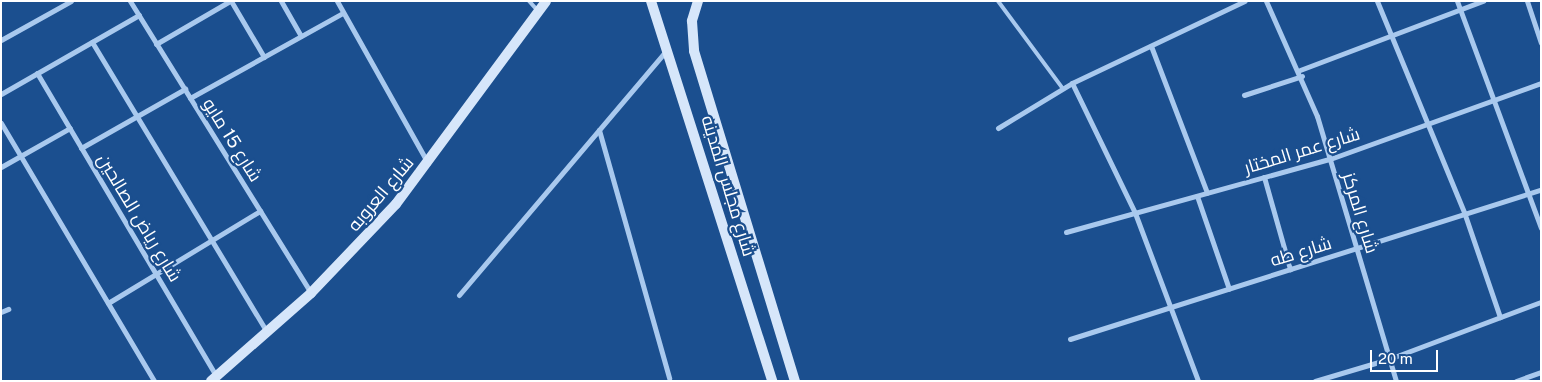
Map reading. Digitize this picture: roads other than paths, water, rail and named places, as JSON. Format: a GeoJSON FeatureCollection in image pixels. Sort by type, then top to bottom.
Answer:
{"type":"FeatureCollection","features":[{"type":"Feature","properties":{"kind":"street"},"geometry":{"type":"LineString","coordinates":[[1,40],[71,1]]}},
{"type":"Feature","properties":{"kind":"street","name":"شارع 15 مايو"},"geometry":{"type":"LineString","coordinates":[[130,1],[311,292]]}},
{"type":"Feature","properties":{"kind":"street"},"geometry":{"type":"LineString","coordinates":[[156,44],[230,1],[264,57]]}},
{"type":"Feature","properties":{"kind":"street"},"geometry":{"type":"LineString","coordinates":[[281,1],[301,36]]}},
{"type":"Feature","properties":{"kind":"street"},"geometry":{"type":"LineString","coordinates":[[337,1],[428,164]]}},
{"type":"Feature","properties":{"kind":"street","name":"شارع العروبه"},"geometry":{"type":"LineString","coordinates":[[214,379],[354,251],[428,164],[546,1]]}},
{"type":"Feature","properties":{"kind":"street","name":"شارع مجلس المدينه"},"geometry":{"type":"LineString","coordinates":[[651,1],[668,49],[772,381]]}},
{"type":"Feature","properties":{"kind":"street","name":"شارع مجلس المدينه"},"geometry":{"type":"LineString","coordinates":[[698,1],[692,21],[694,51],[795,381]]}},
{"type":"Feature","properties":{"kind":"street"},"geometry":{"type":"LineString","coordinates":[[998,128],[1072,83],[1245,1]]}},
{"type":"Feature","properties":{"kind":"street","name":"شارع المركز"},"geometry":{"type":"LineString","coordinates":[[1266,1],[1301,73],[1330,159],[1396,381]]}},
{"type":"Feature","properties":{"kind":"street"},"geometry":{"type":"LineString","coordinates":[[1377,1],[1465,215],[1500,317]]}},
{"type":"Feature","properties":{"kind":"street"},"geometry":{"type":"LineString","coordinates":[[1457,1],[1541,228]]}},
{"type":"Feature","properties":{"kind":"street"},"geometry":{"type":"LineString","coordinates":[[1244,96],[1483,1]]}},
{"type":"Feature","properties":{"kind":"street"},"geometry":{"type":"LineString","coordinates":[[1527,1],[1541,43]]}},
{"type":"Feature","properties":{"kind":"street"},"geometry":{"type":"LineString","coordinates":[[190,98],[343,12]]}},
{"type":"Feature","properties":{"kind":"street"},"geometry":{"type":"LineString","coordinates":[[1,94],[139,16]]}},
{"type":"Feature","properties":{"kind":"street"},"geometry":{"type":"LineString","coordinates":[[92,42],[267,332]]}},
{"type":"Feature","properties":{"kind":"street"},"geometry":{"type":"LineString","coordinates":[[1151,46],[1206,193]]}},
{"type":"Feature","properties":{"kind":"street"},"geometry":{"type":"LineString","coordinates":[[459,295],[668,49]]}},
{"type":"Feature","properties":{"kind":"street","name":"شارع رياض الصالحين"},"geometry":{"type":"LineString","coordinates":[[38,73],[156,274],[214,379]]}},
{"type":"Feature","properties":{"kind":"street","name":"شارع عمر المختار"},"geometry":{"type":"LineString","coordinates":[[1066,232],[1330,159],[1541,82]]}},
{"type":"Feature","properties":{"kind":"street"},"geometry":{"type":"LineString","coordinates":[[1072,83],[1135,213],[1198,381]]}},
{"type":"Feature","properties":{"kind":"street"},"geometry":{"type":"LineString","coordinates":[[81,148],[184,89]]}},
{"type":"Feature","properties":{"kind":"street"},"geometry":{"type":"LineString","coordinates":[[1,123],[154,381]]}},
{"type":"Feature","properties":{"kind":"street"},"geometry":{"type":"LineString","coordinates":[[1,167],[70,128]]}},
{"type":"Feature","properties":{"kind":"street"},"geometry":{"type":"LineString","coordinates":[[599,130],[669,378]]}},
{"type":"Feature","properties":{"kind":"street"},"geometry":{"type":"LineString","coordinates":[[1264,177],[1290,269]]}},
{"type":"Feature","properties":{"kind":"street","name":"شارع طه"},"geometry":{"type":"LineString","coordinates":[[1070,339],[1541,190]]}},
{"type":"Feature","properties":{"kind":"street"},"geometry":{"type":"LineString","coordinates":[[1197,196],[1229,289]]}},
{"type":"Feature","properties":{"kind":"street"},"geometry":{"type":"LineString","coordinates":[[108,303],[260,211]]}},
{"type":"Feature","properties":{"kind":"street"},"geometry":{"type":"LineString","coordinates":[[1315,381],[1389,359],[1541,302]]}},
{"type":"Feature","properties":{"kind":"street"},"geometry":{"type":"LineString","coordinates":[[1,312],[8,308]]}},
{"type":"Feature","properties":{"kind":"street"},"geometry":{"type":"LineString","coordinates":[[1516,381],[1541,372]]}},
{"type":"Feature","properties":{"kind":"lane"},"geometry":{"type":"LineString","coordinates":[[529,1],[539,11]]}},
{"type":"Feature","properties":{"kind":"lane"},"geometry":{"type":"LineString","coordinates":[[998,1],[1063,89]]}}]}
